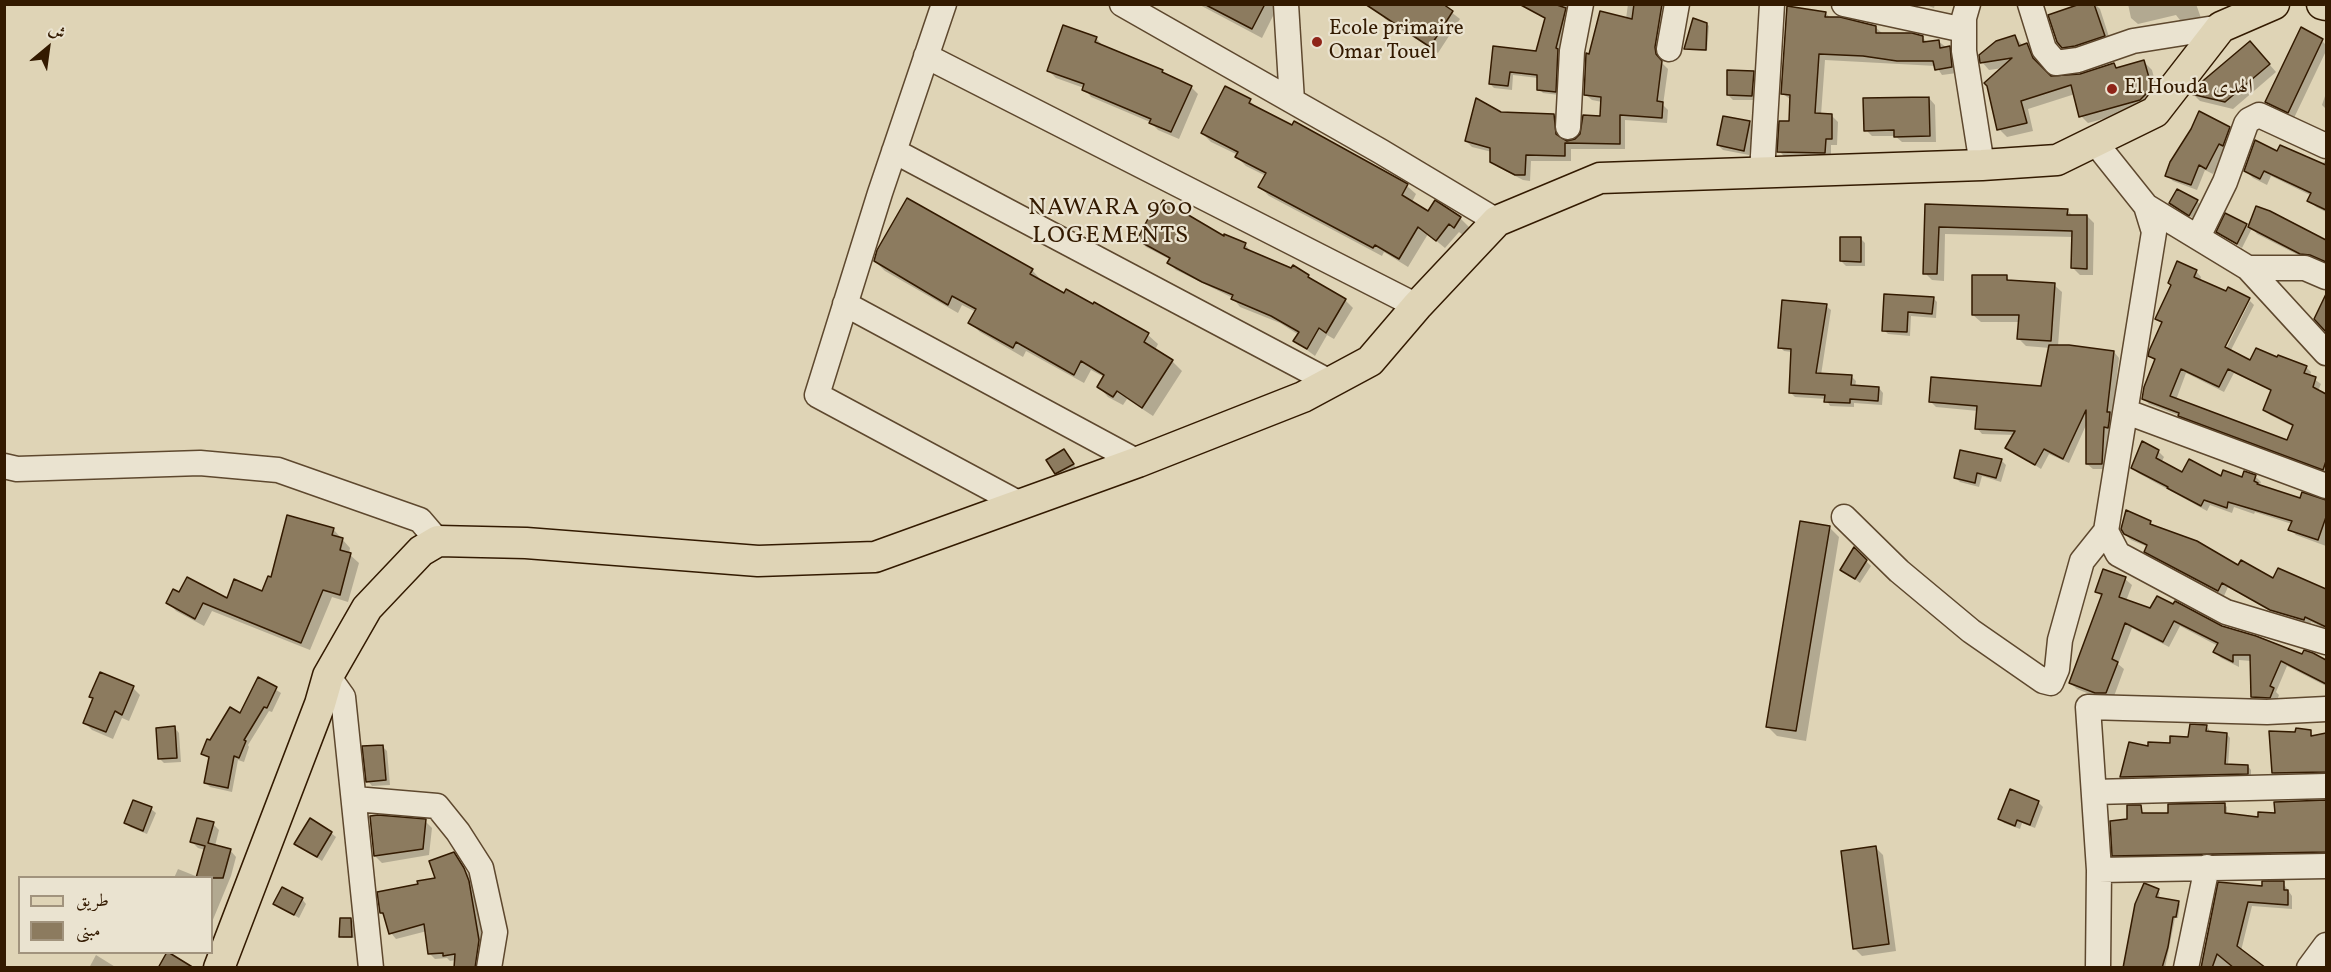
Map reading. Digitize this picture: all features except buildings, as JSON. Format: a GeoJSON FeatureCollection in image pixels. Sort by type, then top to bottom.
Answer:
{"type":"FeatureCollection","features":[{"type":"Feature","properties":{"kind":"main road"},"geometry":{"type":"LineString","coordinates":[[221,962],[320,704],[328,675],[367,608],[420,551],[438,542],[526,543],[758,561],[875,557],[1138,462],[1303,397],[1370,361],[1417,306],[1497,221],[1600,178],[1982,165],[2057,160],[2155,112],[2221,27],[2274,4]]}},
{"type":"Feature","properties":{"kind":"street"},"geometry":{"type":"LineString","coordinates":[[944,4],[894,151],[817,395],[1020,504]]}},
{"type":"Feature","properties":{"kind":"street"},"geometry":{"type":"LineString","coordinates":[[1122,4],[1497,221]]}},
{"type":"Feature","properties":{"kind":"street"},"geometry":{"type":"LineString","coordinates":[[1286,4],[1292,101]]}},
{"type":"Feature","properties":{"kind":"street"},"geometry":{"type":"LineString","coordinates":[[1568,127],[1572,51],[1581,4]]}},
{"type":"Feature","properties":{"kind":"street"},"geometry":{"type":"LineString","coordinates":[[1669,49],[1677,4]]}},
{"type":"Feature","properties":{"kind":"street"},"geometry":{"type":"LineString","coordinates":[[1762,172],[1772,4]]}},
{"type":"Feature","properties":{"kind":"street"},"geometry":{"type":"LineString","coordinates":[[1844,4],[1964,30]]}},
{"type":"Feature","properties":{"kind":"street"},"geometry":{"type":"LineString","coordinates":[[1968,4],[1964,51],[1982,165]]}},
{"type":"Feature","properties":{"kind":"street"},"geometry":{"type":"LineString","coordinates":[[2030,4],[2044,49],[2056,63],[2078,60],[2133,41],[2221,27]]}},
{"type":"Feature","properties":{"kind":"street"},"geometry":{"type":"LineString","coordinates":[[926,56],[1417,306]]}},
{"type":"Feature","properties":{"kind":"street"},"geometry":{"type":"LineString","coordinates":[[2198,237],[2225,182],[2249,120],[2259,115],[2326,146]]}},
{"type":"Feature","properties":{"kind":"street"},"geometry":{"type":"LineString","coordinates":[[2094,141],[2146,206],[2248,268],[2326,353]]}},
{"type":"Feature","properties":{"kind":"street"},"geometry":{"type":"LineString","coordinates":[[894,151],[1329,382]]}},
{"type":"Feature","properties":{"kind":"street"},"geometry":{"type":"LineString","coordinates":[[1844,518],[1899,571],[1971,632],[2043,681],[2051,683],[2057,669],[2060,640],[2082,561],[2106,531],[2127,412],[2154,232],[2146,206]]}},
{"type":"Feature","properties":{"kind":"street"},"geometry":{"type":"LineString","coordinates":[[2248,268],[2305,268],[2326,277]]}},
{"type":"Feature","properties":{"kind":"street"},"geometry":{"type":"LineString","coordinates":[[845,304],[1138,462]]}},
{"type":"Feature","properties":{"kind":"street"},"geometry":{"type":"LineString","coordinates":[[2127,412],[2326,486]]}},
{"type":"Feature","properties":{"kind":"street"},"geometry":{"type":"LineString","coordinates":[[4,466],[17,469],[200,463],[278,470],[420,519],[438,542]]}},
{"type":"Feature","properties":{"kind":"street"},"geometry":{"type":"LineString","coordinates":[[2106,531],[2118,554],[2226,612],[2326,642]]}},
{"type":"Feature","properties":{"kind":"street"},"geometry":{"type":"LineString","coordinates":[[328,675],[343,697],[371,968]]}},
{"type":"Feature","properties":{"kind":"street"},"geometry":{"type":"LineString","coordinates":[[2098,968],[2099,870],[2088,707],[2267,712],[2326,709]]}},
{"type":"Feature","properties":{"kind":"street"},"geometry":{"type":"LineString","coordinates":[[2094,792],[2326,786]]}},
{"type":"Feature","properties":{"kind":"street"},"geometry":{"type":"LineString","coordinates":[[355,799],[437,806],[458,832],[481,868],[495,933],[489,968]]}},
{"type":"Feature","properties":{"kind":"street"},"geometry":{"type":"LineString","coordinates":[[2099,870],[2326,866]]}},
{"type":"Feature","properties":{"kind":"street"},"geometry":{"type":"LineString","coordinates":[[2186,968],[2207,867]]}},
{"type":"Feature","properties":{"kind":"street"},"geometry":{"type":"LineString","coordinates":[[2309,968],[2326,945]]}},
{"type":"Feature","properties":{"kind":"place","name":"Ecole primaire Omar Touel"},"geometry":{"type":"Point","coordinates":[1317,42]}},
{"type":"Feature","properties":{"kind":"place","name":"El Houda الهدى"},"geometry":{"type":"Point","coordinates":[2112,89]}},
{"type":"Feature","properties":{"kind":"district","name":"NAWARA 900 LOGEMENTS"},"geometry":{"type":"Point","coordinates":[1111,224]}}]}
